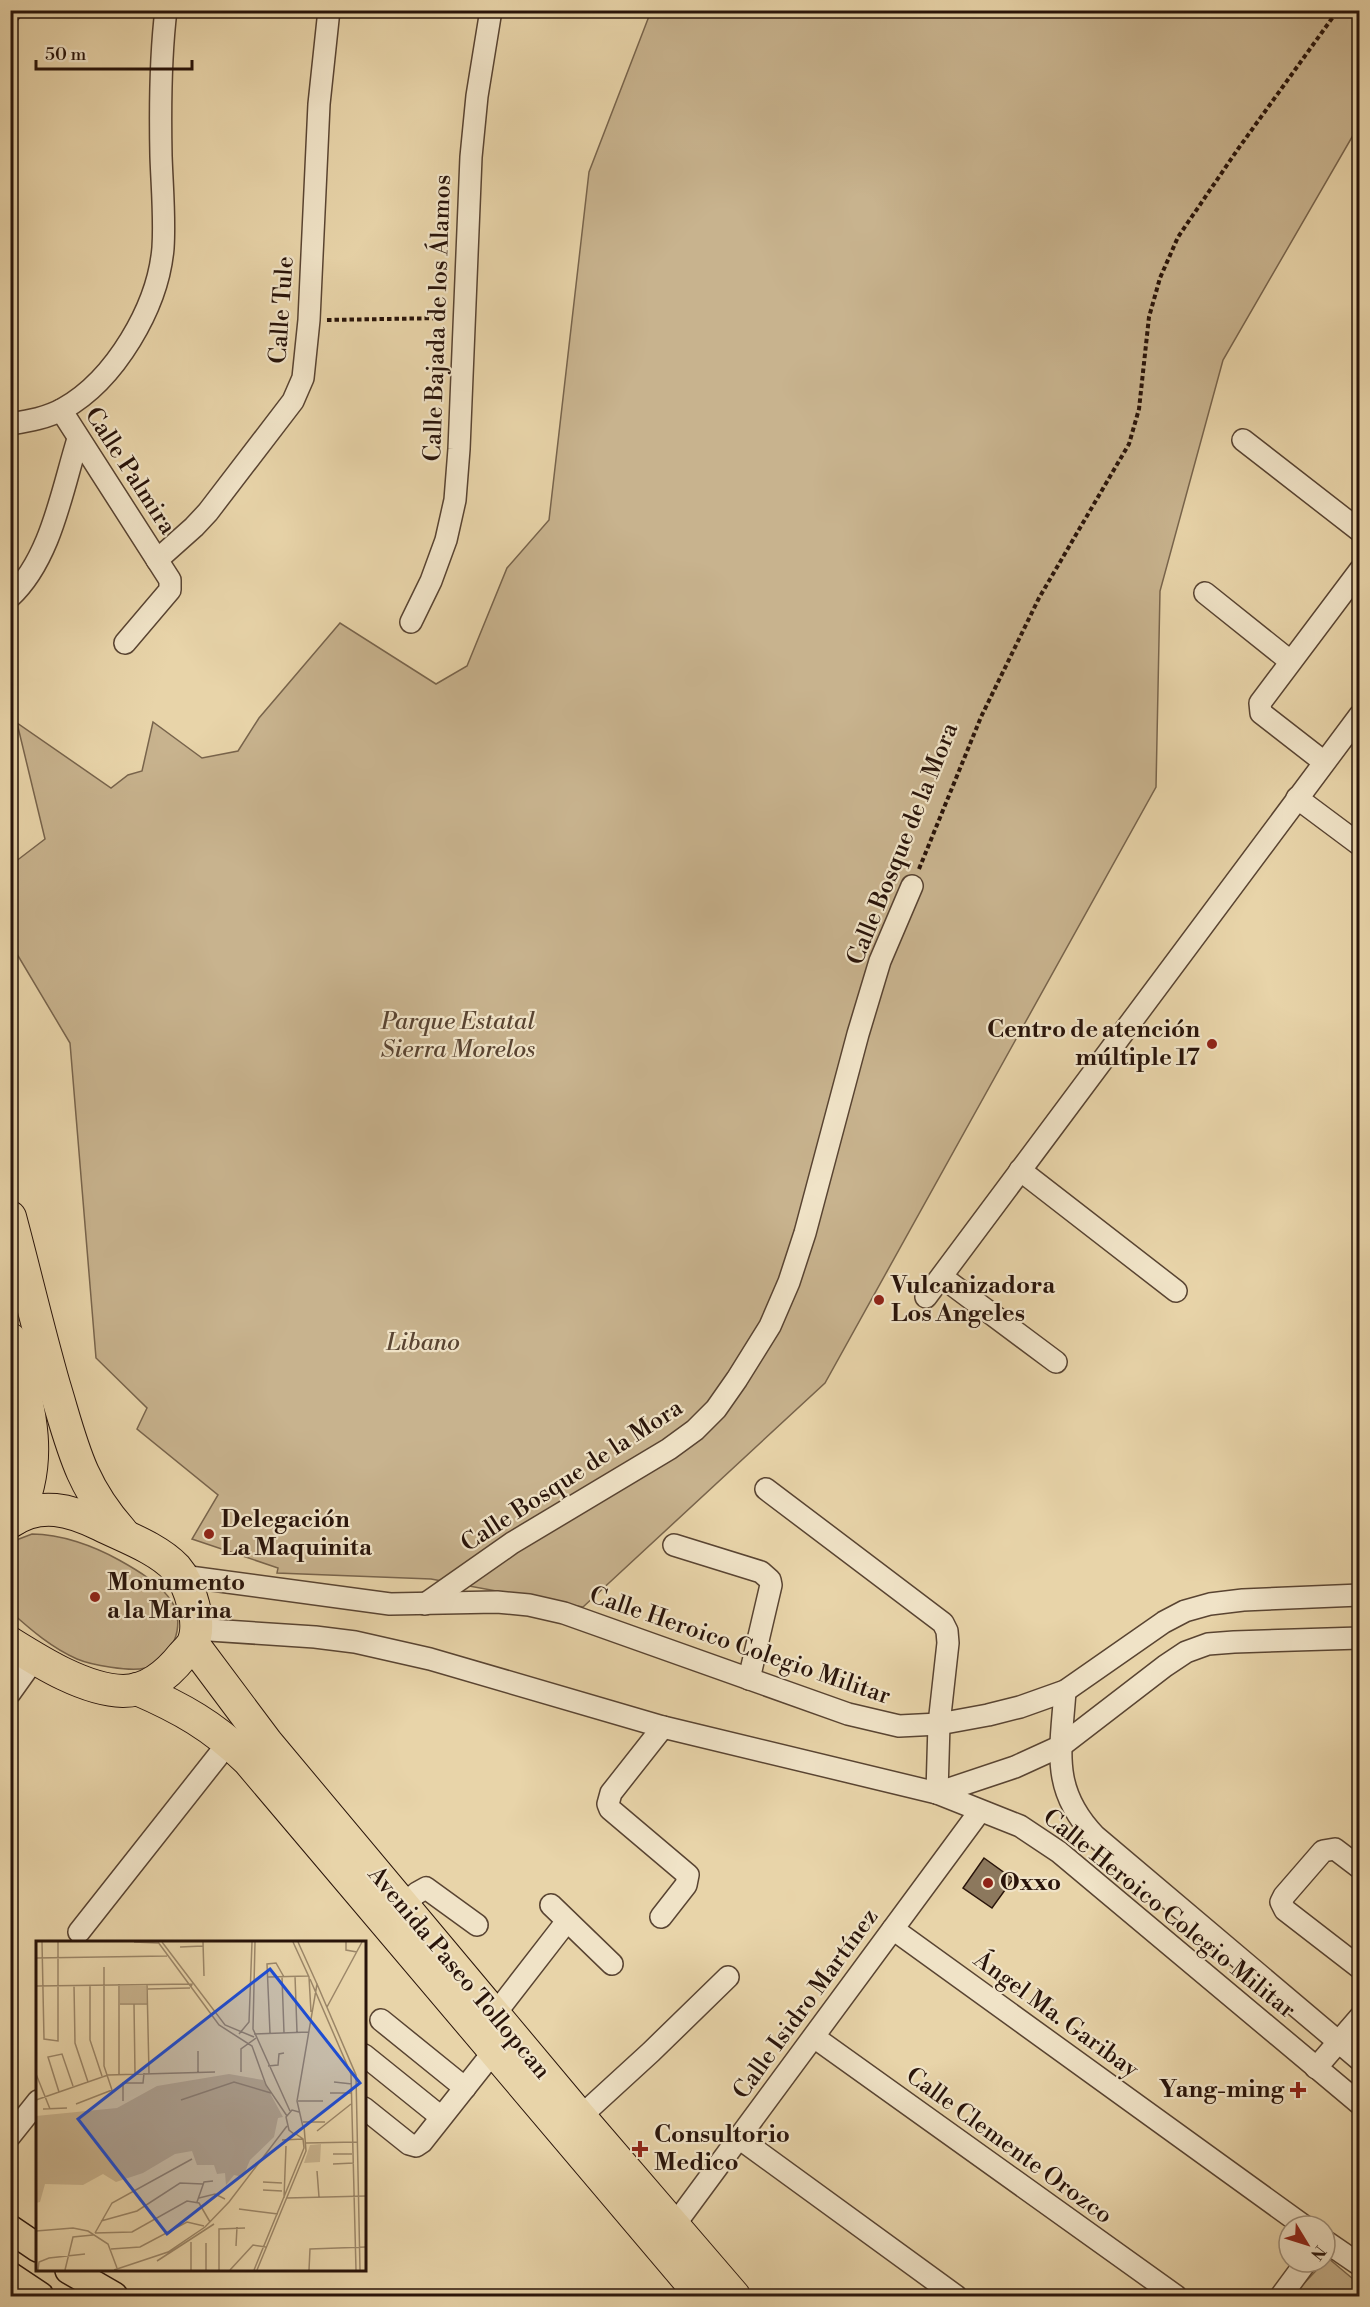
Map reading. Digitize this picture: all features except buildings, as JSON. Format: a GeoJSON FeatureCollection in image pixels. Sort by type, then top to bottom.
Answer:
{"type":"FeatureCollection","features":[{"type":"Feature","properties":{"kind":"highway"},"geometry":{"type":"LineString","coordinates":[[10,1217],[44,1349],[77,1462],[105,1513],[129,1539]]}},
{"type":"Feature","properties":{"kind":"highway"},"geometry":{"type":"LineString","coordinates":[[10,1339],[26,1396],[33,1437],[33,1461],[26,1499],[13,1520]]}},
{"type":"Feature","properties":{"kind":"highway"},"geometry":{"type":"LineString","coordinates":[[10,1449],[26,1396]]}},
{"type":"Feature","properties":{"kind":"highway"},"geometry":{"type":"LineString","coordinates":[[13,1520],[30,1512],[47,1509],[64,1510],[81,1515],[159,1554],[182,1576],[196,1614],[194,1636],[163,1677],[137,1689],[126,1691],[105,1689],[83,1682],[23,1651]]}},
{"type":"Feature","properties":{"kind":"highway","name":"Avenida Paseo Tollopcan"},"geometry":{"type":"LineString","coordinates":[[194,1636],[267,1743],[580,2117],[734,2296]]}},
{"type":"Feature","properties":{"kind":"highway","name":"Avenida Paseo Tollopcan"},"geometry":{"type":"LineString","coordinates":[[137,1689],[189,1713],[229,1742],[248,1760],[702,2296]]}},
{"type":"Feature","properties":{"kind":"main road"},"geometry":{"type":"LineString","coordinates":[[10,2229],[36,2247]]}},
{"type":"Feature","properties":{"kind":"main road"},"geometry":{"type":"LineString","coordinates":[[71,2271],[114,2296]]}},
{"type":"Feature","properties":{"kind":"main road"},"geometry":{"type":"LineString","coordinates":[[10,2276],[40,2296]]}},
{"type":"Feature","properties":{"kind":"street"},"geometry":{"type":"LineString","coordinates":[[10,424],[40,419],[61,410],[88,393],[114,364],[147,308],[157,279],[163,248],[160,121],[161,51],[166,10]]}},
{"type":"Feature","properties":{"kind":"street","name":"Calle Tule"},"geometry":{"type":"LineString","coordinates":[[157,560],[208,512],[293,401],[299,388],[305,367],[309,320],[319,104],[328,10]]}},
{"type":"Feature","properties":{"kind":"street","name":"Calle Bajada de los Álamos"},"geometry":{"type":"LineString","coordinates":[[411,621],[431,581],[446,540],[455,500],[471,157],[477,96],[491,10]]}},
{"type":"Feature","properties":{"kind":"street","name":"Calle Palmira"},"geometry":{"type":"LineString","coordinates":[[61,410],[170,580],[170,590],[125,643]]}},
{"type":"Feature","properties":{"kind":"street"},"geometry":{"type":"LineString","coordinates":[[10,597],[36,565],[78,439]]}},
{"type":"Feature","properties":{"kind":"street"},"geometry":{"type":"LineString","coordinates":[[1243,440],[1359,531]]}},
{"type":"Feature","properties":{"kind":"street"},"geometry":{"type":"LineString","coordinates":[[1324,762],[1261,713],[1260,703],[1359,570]]}},
{"type":"Feature","properties":{"kind":"street"},"geometry":{"type":"LineString","coordinates":[[1205,593],[1290,661]]}},
{"type":"Feature","properties":{"kind":"street"},"geometry":{"type":"LineString","coordinates":[[926,1298],[1359,715]]}},
{"type":"Feature","properties":{"kind":"street"},"geometry":{"type":"LineString","coordinates":[[1297,798],[1359,845]]}},
{"type":"Feature","properties":{"kind":"street","name":"Calle Bosque de la Mora"},"geometry":{"type":"LineString","coordinates":[[425,1604],[512,1543],[669,1449],[695,1430],[716,1409],[737,1379],[770,1326],[789,1282],[806,1233],[858,1034],[880,961],[912,886]]}},
{"type":"Feature","properties":{"kind":"street"},"geometry":{"type":"LineString","coordinates":[[1020,1170],[1176,1291]]}},
{"type":"Feature","properties":{"kind":"street"},"geometry":{"type":"LineString","coordinates":[[942,1277],[1056,1362]]}},
{"type":"Feature","properties":{"kind":"street"},"geometry":{"type":"LineString","coordinates":[[766,1489],[943,1623],[947,1631],[948,1643],[939,1724],[937,1793],[1015,1767],[1062,1746],[1186,1652],[1208,1644],[1359,1638]]}},
{"type":"Feature","properties":{"kind":"street"},"geometry":{"type":"LineString","coordinates":[[674,1545],[761,1572],[770,1580],[771,1585],[749,1679]]}},
{"type":"Feature","properties":{"kind":"street","name":"Calle Heroico Colegio Militar"},"geometry":{"type":"LineString","coordinates":[[182,1576],[390,1604],[497,1602],[564,1612],[869,1720],[898,1726],[939,1724],[1010,1710],[1065,1691],[1061,1776],[1068,1801],[1080,1820],[1095,1836],[1359,2060]]}},
{"type":"Feature","properties":{"kind":"street"},"geometry":{"type":"LineString","coordinates":[[1065,1691],[1164,1622],[1185,1611],[1210,1604],[1243,1600],[1359,1595]]}},
{"type":"Feature","properties":{"kind":"street","name":"Calle Heroico Colegio Militar"},"geometry":{"type":"LineString","coordinates":[[194,1636],[315,1637],[396,1650],[663,1727],[937,1793],[1020,1826],[1038,1836],[1359,2104]]}},
{"type":"Feature","properties":{"kind":"street"},"geometry":{"type":"LineString","coordinates":[[10,1693],[23,1651]]}},
{"type":"Feature","properties":{"kind":"street"},"geometry":{"type":"LineString","coordinates":[[661,1917],[686,1885],[688,1875],[610,1809],[608,1804],[611,1793],[663,1727]]}},
{"type":"Feature","properties":{"kind":"street"},"geometry":{"type":"LineString","coordinates":[[79,1932],[229,1742]]}},
{"type":"Feature","properties":{"kind":"street","name":"Calle Isidro Martínez"},"geometry":{"type":"LineString","coordinates":[[673,2227],[981,1811]]}},
{"type":"Feature","properties":{"kind":"street"},"geometry":{"type":"LineString","coordinates":[[1359,1868],[1339,1851],[1330,1849],[1323,1851],[1281,1902],[1285,1910],[1359,1968]]}},
{"type":"Feature","properties":{"kind":"street"},"geometry":{"type":"LineString","coordinates":[[402,1906],[426,1888],[477,1925]]}},
{"type":"Feature","properties":{"kind":"street"},"geometry":{"type":"LineString","coordinates":[[551,1905],[612,1964]]}},
{"type":"Feature","properties":{"kind":"street"},"geometry":{"type":"LineString","coordinates":[[1169,1945],[1190,1917]]}},
{"type":"Feature","properties":{"kind":"street"},"geometry":{"type":"LineString","coordinates":[[495,2014],[567,1921]]}},
{"type":"Feature","properties":{"kind":"street","name":"Ángel Ma. Garibay"},"geometry":{"type":"LineString","coordinates":[[893,1929],[1287,2214]]}},
{"type":"Feature","properties":{"kind":"street"},"geometry":{"type":"LineString","coordinates":[[580,2117],[728,1977]]}},
{"type":"Feature","properties":{"kind":"street"},"geometry":{"type":"LineString","coordinates":[[1316,2068],[1359,2017]]}},
{"type":"Feature","properties":{"kind":"street"},"geometry":{"type":"LineString","coordinates":[[381,2019],[465,2088]]}},
{"type":"Feature","properties":{"kind":"street","name":"Calle Clemente Orozco"},"geometry":{"type":"LineString","coordinates":[[814,2037],[1176,2296]]}},
{"type":"Feature","properties":{"kind":"street"},"geometry":{"type":"LineString","coordinates":[[366,2110],[413,2146],[422,2142],[494,2051]]}},
{"type":"Feature","properties":{"kind":"street"},"geometry":{"type":"LineString","coordinates":[[366,2057],[441,2117]]}},
{"type":"Feature","properties":{"kind":"street"},"geometry":{"type":"LineString","coordinates":[[10,2136],[36,2104]]}},
{"type":"Feature","properties":{"kind":"street"},"geometry":{"type":"LineString","coordinates":[[738,2138],[956,2296]]}},
{"type":"Feature","properties":{"kind":"street"},"geometry":{"type":"LineString","coordinates":[[1337,2249],[1359,2265]]}},
{"type":"Feature","properties":{"kind":"street"},"geometry":{"type":"LineString","coordinates":[[1281,2296],[1297,2274]]}},
{"type":"Feature","properties":{"kind":"path","name":"Calle Bosque de la Mora"},"geometry":{"type":"LineString","coordinates":[[912,886],[981,717],[1039,598],[1129,444],[1139,409],[1149,317],[1160,278],[1178,237],[1338,10]]}},
{"type":"Feature","properties":{"kind":"path"},"geometry":{"type":"LineString","coordinates":[[309,320],[465,318]]}},
{"type":"Feature","properties":{"kind":"green space","name":"Parque Estatal Sierra Morelos"},"geometry":{"type":"Polygon","coordinates":[[[651,11],[1359,11],[1359,125],[1223,360],[1160,591],[1156,787],[825,1383],[583,1607],[431,1579],[277,1573],[278,1568],[192,1539],[218,1495],[137,1429],[147,1408],[96,1358],[70,1043],[11,944],[11,865],[45,839],[17,723],[111,788],[128,775],[142,771],[153,722],[202,758],[238,751],[259,718],[340,623],[436,684],[467,666],[507,568],[549,520],[589,172],[651,11]]]}},
{"type":"Feature","properties":{"kind":"green space"},"geometry":{"type":"Polygon","coordinates":[[[32,1534],[66,1539],[99,1550],[133,1568],[162,1589],[172,1602],[178,1621],[174,1641],[162,1658],[154,1664],[139,1669],[111,1667],[83,1661],[50,1644],[11,1612],[11,1545],[32,1534]]]}},
{"type":"Feature","properties":{"kind":"green space"},"geometry":{"type":"Polygon","coordinates":[[[1337,2266],[1359,2284],[1359,2296],[1292,2296],[1313,2274],[1337,2274],[1337,2266]]]}},
{"type":"Feature","properties":{"kind":"place","name":"Centro de atención múltiple 17"},"geometry":{"type":"Point","coordinates":[1212,1044]}},
{"type":"Feature","properties":{"kind":"place","name":"Vulcanizadora Los Angeles"},"geometry":{"type":"Point","coordinates":[879,1300]}},
{"type":"Feature","properties":{"kind":"place","name":"Delegación La Maquinita"},"geometry":{"type":"Point","coordinates":[209,1534]}},
{"type":"Feature","properties":{"kind":"place","name":"Monumento a la Marina"},"geometry":{"type":"Point","coordinates":[95,1597]}},
{"type":"Feature","properties":{"kind":"place","name":"Oxxo"},"geometry":{"type":"Point","coordinates":[988,1883]}},
{"type":"Feature","properties":{"kind":"place","name":"Yang-ming"},"geometry":{"type":"Point","coordinates":[1298,2090]}},
{"type":"Feature","properties":{"kind":"place","name":"Consultorio Medico"},"geometry":{"type":"Point","coordinates":[640,2149]}},
{"type":"Feature","properties":{"kind":"park label","name":"Libano"},"geometry":{"type":"Point","coordinates":[423,1343]}}]}
